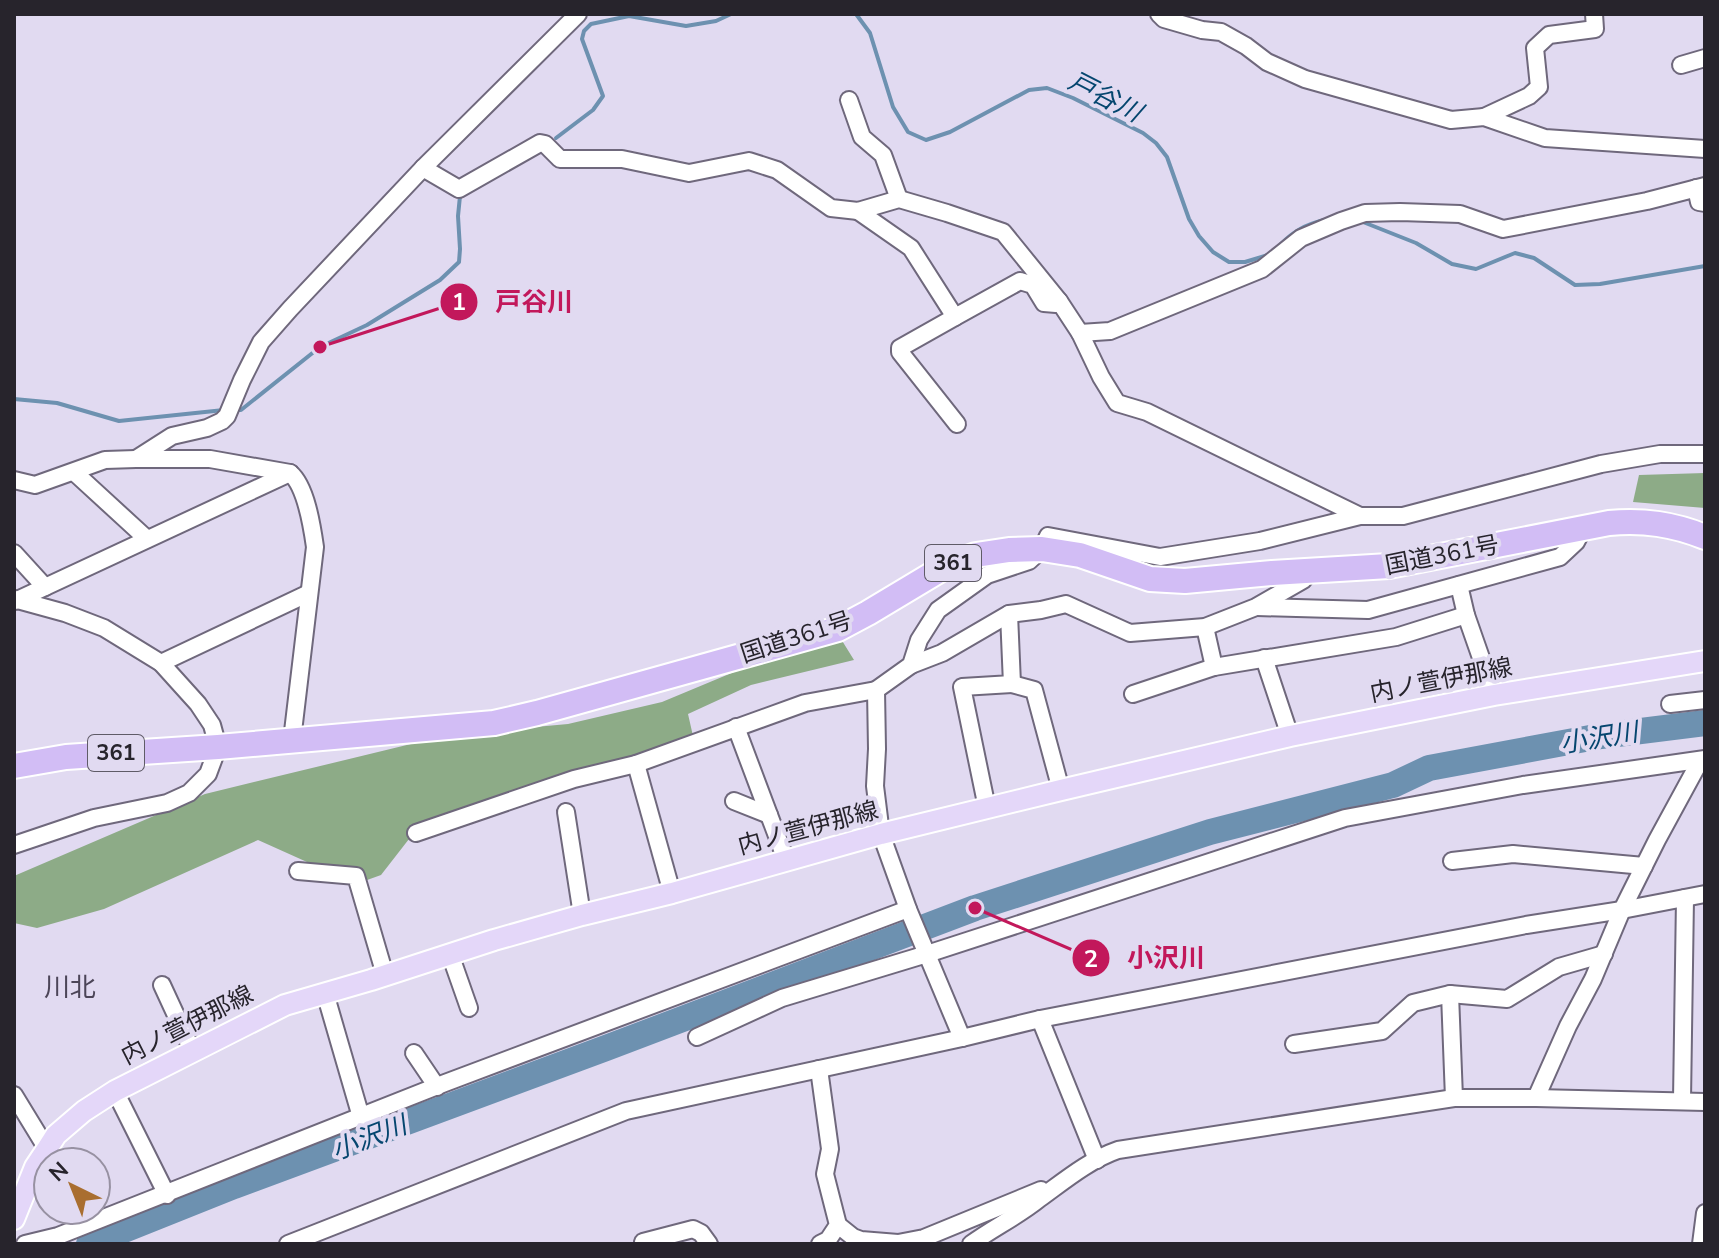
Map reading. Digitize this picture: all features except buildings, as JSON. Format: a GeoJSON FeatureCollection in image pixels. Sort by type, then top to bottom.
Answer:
{"type":"FeatureCollection","features":[{"type":"Feature","properties":{"kind":"highway","name":"国道361号"},"geometry":{"type":"LineString","coordinates":[[14,766],[66,757],[494,723],[838,629],[948,565],[976,555],[1009,550],[1042,549],[1080,555],[1150,579],[1185,581],[1389,566],[1584,527],[1637,520],[1665,523],[1705,537]]}},
{"type":"Feature","properties":{"kind":"main road","name":"内ノ萱伊那線"},"geometry":{"type":"LineString","coordinates":[[49,1146],[56,1135],[84,1111],[115,1091],[285,1005],[582,915],[881,834],[1290,736],[1494,695],[1705,661]]}},
{"type":"Feature","properties":{"kind":"main road","name":"内ノ萱伊那線"},"geometry":{"type":"LineString","coordinates":[[14,1219],[32,1174]]}},
{"type":"Feature","properties":{"kind":"street"},"geometry":{"type":"LineString","coordinates":[[136,459],[172,436],[222,421],[261,342],[423,168],[578,14]]}},
{"type":"Feature","properties":{"kind":"street"},"geometry":{"type":"LineString","coordinates":[[1159,14],[1164,19],[1221,32],[1267,62],[1305,79],[1451,120],[1484,117],[1529,96],[1539,87],[1535,48],[1549,35],[1595,29],[1594,14]]}},
{"type":"Feature","properties":{"kind":"street"},"geometry":{"type":"LineString","coordinates":[[1681,65],[1705,58]]}},
{"type":"Feature","properties":{"kind":"street"},"geometry":{"type":"LineString","coordinates":[[849,100],[862,137],[883,155],[899,199]]}},
{"type":"Feature","properties":{"kind":"street"},"geometry":{"type":"LineString","coordinates":[[1484,117],[1545,138],[1705,149]]}},
{"type":"Feature","properties":{"kind":"street"},"geometry":{"type":"LineString","coordinates":[[423,168],[459,189],[540,143],[560,159],[622,159],[689,173],[749,161],[777,170],[831,208],[858,211],[899,199],[1003,232],[1059,301],[1080,333],[1117,403],[1147,412],[1360,516]]}},
{"type":"Feature","properties":{"kind":"street"},"geometry":{"type":"LineString","coordinates":[[1080,333],[1110,331],[1262,269],[1301,238],[1365,213],[1460,214],[1503,229],[1702,192]]}},
{"type":"Feature","properties":{"kind":"street"},"geometry":{"type":"LineString","coordinates":[[858,211],[911,248],[955,317]]}},
{"type":"Feature","properties":{"kind":"street"},"geometry":{"type":"LineString","coordinates":[[957,424],[900,348],[1020,281],[1033,285],[1044,303],[1056,304],[1059,301]]}},
{"type":"Feature","properties":{"kind":"street"},"geometry":{"type":"LineString","coordinates":[[911,665],[919,640],[938,610],[987,575],[1029,561],[1042,549],[1048,536],[1160,557],[1260,541],[1360,516],[1403,516],[1601,464],[1660,454],[1705,454]]}},
{"type":"Feature","properties":{"kind":"street"},"geometry":{"type":"LineString","coordinates":[[14,480],[35,485],[105,460],[136,459],[210,459],[290,473],[299,480],[315,547],[292,740]]}},
{"type":"Feature","properties":{"kind":"street"},"geometry":{"type":"LineString","coordinates":[[74,472],[147,539]]}},
{"type":"Feature","properties":{"kind":"street"},"geometry":{"type":"LineString","coordinates":[[15,600],[290,473]]}},
{"type":"Feature","properties":{"kind":"street"},"geometry":{"type":"LineString","coordinates":[[1256,607],[1368,610],[1560,557],[1576,542],[1584,527]]}},
{"type":"Feature","properties":{"kind":"street"},"geometry":{"type":"LineString","coordinates":[[14,553],[45,587]]}},
{"type":"Feature","properties":{"kind":"street"},"geometry":{"type":"LineString","coordinates":[[416,833],[574,779],[636,764],[805,703],[876,690],[911,665],[942,653],[1009,614],[1066,604],[1130,633],[1205,627],[1256,607],[1303,580],[1310,571]]}},
{"type":"Feature","properties":{"kind":"street"},"geometry":{"type":"LineString","coordinates":[[1459,585],[1466,615],[1494,695]]}},
{"type":"Feature","properties":{"kind":"street"},"geometry":{"type":"LineString","coordinates":[[161,663],[309,593]]}},
{"type":"Feature","properties":{"kind":"street"},"geometry":{"type":"LineString","coordinates":[[14,845],[94,818],[167,803],[189,793],[208,774],[218,747],[212,725],[198,704],[161,663],[104,628],[65,613],[15,600]]}},
{"type":"Feature","properties":{"kind":"street"},"geometry":{"type":"LineString","coordinates":[[1009,614],[1012,684]]}},
{"type":"Feature","properties":{"kind":"street"},"geometry":{"type":"LineString","coordinates":[[1133,694],[1214,667],[1396,637],[1466,615]]}},
{"type":"Feature","properties":{"kind":"street"},"geometry":{"type":"LineString","coordinates":[[1205,627],[1214,667]]}},
{"type":"Feature","properties":{"kind":"street"},"geometry":{"type":"LineString","coordinates":[[1264,658],[1290,736]]}},
{"type":"Feature","properties":{"kind":"street"},"geometry":{"type":"LineString","coordinates":[[987,808],[962,687],[1012,684],[1034,690],[1061,790]]}},
{"type":"Feature","properties":{"kind":"street"},"geometry":{"type":"LineString","coordinates":[[876,690],[875,786],[881,834],[962,1038]]}},
{"type":"Feature","properties":{"kind":"street"},"geometry":{"type":"LineString","coordinates":[[1670,704],[1705,700]]}},
{"type":"Feature","properties":{"kind":"street"},"geometry":{"type":"LineString","coordinates":[[736,727],[786,860]]}},
{"type":"Feature","properties":{"kind":"street"},"geometry":{"type":"LineString","coordinates":[[1536,1098],[1622,910],[1703,760]]}},
{"type":"Feature","properties":{"kind":"street"},"geometry":{"type":"LineString","coordinates":[[697,1037],[782,998],[1345,818],[1523,785],[1703,760]]}},
{"type":"Feature","properties":{"kind":"street"},"geometry":{"type":"LineString","coordinates":[[636,764],[672,893]]}},
{"type":"Feature","properties":{"kind":"street"},"geometry":{"type":"LineString","coordinates":[[734,801],[769,815]]}},
{"type":"Feature","properties":{"kind":"street"},"geometry":{"type":"LineString","coordinates":[[566,812],[582,915]]}},
{"type":"Feature","properties":{"kind":"street"},"geometry":{"type":"LineString","coordinates":[[1452,861],[1513,854],[1644,866]]}},
{"type":"Feature","properties":{"kind":"street"},"geometry":{"type":"LineString","coordinates":[[298,871],[356,876],[385,975]]}},
{"type":"Feature","properties":{"kind":"street"},"geometry":{"type":"LineString","coordinates":[[288,1244],[626,1111],[1040,1019],[1526,925],[1705,894]]}},
{"type":"Feature","properties":{"kind":"street"},"geometry":{"type":"LineString","coordinates":[[1682,1100],[1685,898]]}},
{"type":"Feature","properties":{"kind":"street"},"geometry":{"type":"LineString","coordinates":[[25,1244],[58,1236],[167,1195],[437,1087],[909,911]]}},
{"type":"Feature","properties":{"kind":"street"},"geometry":{"type":"LineString","coordinates":[[450,954],[469,1008]]}},
{"type":"Feature","properties":{"kind":"street"},"geometry":{"type":"LineString","coordinates":[[1294,1044],[1382,1031],[1413,1003],[1450,994],[1507,999],[1559,967],[1604,954]]}},
{"type":"Feature","properties":{"kind":"street"},"geometry":{"type":"LineString","coordinates":[[162,985],[192,1050]]}},
{"type":"Feature","properties":{"kind":"street"},"geometry":{"type":"LineString","coordinates":[[325,993],[361,1117]]}},
{"type":"Feature","properties":{"kind":"street"},"geometry":{"type":"LineString","coordinates":[[1450,994],[1454,1098]]}},
{"type":"Feature","properties":{"kind":"street"},"geometry":{"type":"LineString","coordinates":[[1040,1019],[1097,1160]]}},
{"type":"Feature","properties":{"kind":"street"},"geometry":{"type":"LineString","coordinates":[[414,1053],[437,1087]]}},
{"type":"Feature","properties":{"kind":"street"},"geometry":{"type":"LineString","coordinates":[[819,1069],[830,1149],[825,1174],[836,1228],[851,1244]]}},
{"type":"Feature","properties":{"kind":"street"},"geometry":{"type":"LineString","coordinates":[[115,1091],[167,1195]]}},
{"type":"Feature","properties":{"kind":"street"},"geometry":{"type":"LineString","coordinates":[[14,1095],[45,1146]]}},
{"type":"Feature","properties":{"kind":"street"},"geometry":{"type":"LineString","coordinates":[[971,1244],[1105,1154],[1118,1150],[1454,1098],[1705,1102]]}},
{"type":"Feature","properties":{"kind":"street"},"geometry":{"type":"LineString","coordinates":[[836,1228],[861,1240],[911,1241],[1057,1185]]}},
{"type":"Feature","properties":{"kind":"street"},"geometry":{"type":"LineString","coordinates":[[1701,1244],[1705,1213]]}},
{"type":"Feature","properties":{"kind":"street"},"geometry":{"type":"LineString","coordinates":[[820,1244],[828,1240],[836,1228]]}},
{"type":"Feature","properties":{"kind":"street"},"geometry":{"type":"LineString","coordinates":[[643,1242],[693,1229],[701,1233],[709,1244]]}},
{"type":"Feature","properties":{"kind":"green space"},"geometry":{"type":"Polygon","coordinates":[[[1705,473],[1705,508],[1633,502],[1639,475],[1705,473]]]}},
{"type":"Feature","properties":{"kind":"green space"},"geometry":{"type":"Polygon","coordinates":[[[841,639],[854,660],[751,685],[688,714],[693,736],[673,753],[551,780],[409,839],[381,875],[356,884],[258,840],[104,909],[37,928],[14,923],[14,876],[205,794],[448,735],[568,724],[662,702],[789,649],[841,639]]]}},
{"type":"Feature","properties":{"kind":"waterway","name":"戸谷川"},"geometry":{"type":"LineString","coordinates":[[556,138],[593,110],[603,96],[582,39],[584,31],[591,24],[629,16],[686,26],[716,21],[731,14]]}},
{"type":"Feature","properties":{"kind":"waterway","name":"戸谷川"},"geometry":{"type":"LineString","coordinates":[[856,14],[870,33],[893,107],[908,132],[926,140],[950,132],[1029,90],[1047,88],[1143,133],[1156,143],[1167,157],[1189,219],[1213,252],[1229,262],[1245,262],[1268,255]]}},
{"type":"Feature","properties":{"kind":"waterway","name":"戸谷川"},"geometry":{"type":"LineString","coordinates":[[233,410],[241,410],[320,347],[367,325],[440,280],[459,262],[458,216],[460,196],[464,194]]}},
{"type":"Feature","properties":{"kind":"waterway","name":"戸谷川"},"geometry":{"type":"LineString","coordinates":[[1281,244],[1300,229],[1324,220]]}},
{"type":"Feature","properties":{"kind":"waterway","name":"戸谷川"},"geometry":{"type":"LineString","coordinates":[[1363,222],[1416,243],[1452,264],[1476,269],[1515,253],[1534,258],[1575,285],[1600,284],[1705,266]]}},
{"type":"Feature","properties":{"kind":"waterway","name":"戸谷川"},"geometry":{"type":"LineString","coordinates":[[14,399],[57,403],[119,421],[224,410]]}},
{"type":"Feature","properties":{"kind":"waterway","name":"小沢川"},"geometry":{"type":"LineString","coordinates":[[89,1244],[234,1186],[975,908],[1210,832],[1393,785],[1429,768],[1601,736],[1705,723]]}},
{"type":"Feature","properties":{"kind":"place","name":"戸谷川"},"geometry":{"type":"Point","coordinates":[320,347]}},
{"type":"Feature","properties":{"kind":"place","name":"小沢川"},"geometry":{"type":"Point","coordinates":[975,908]}},
{"type":"Feature","properties":{"kind":"district","name":"川北"},"geometry":{"type":"Point","coordinates":[70,987]}}]}
